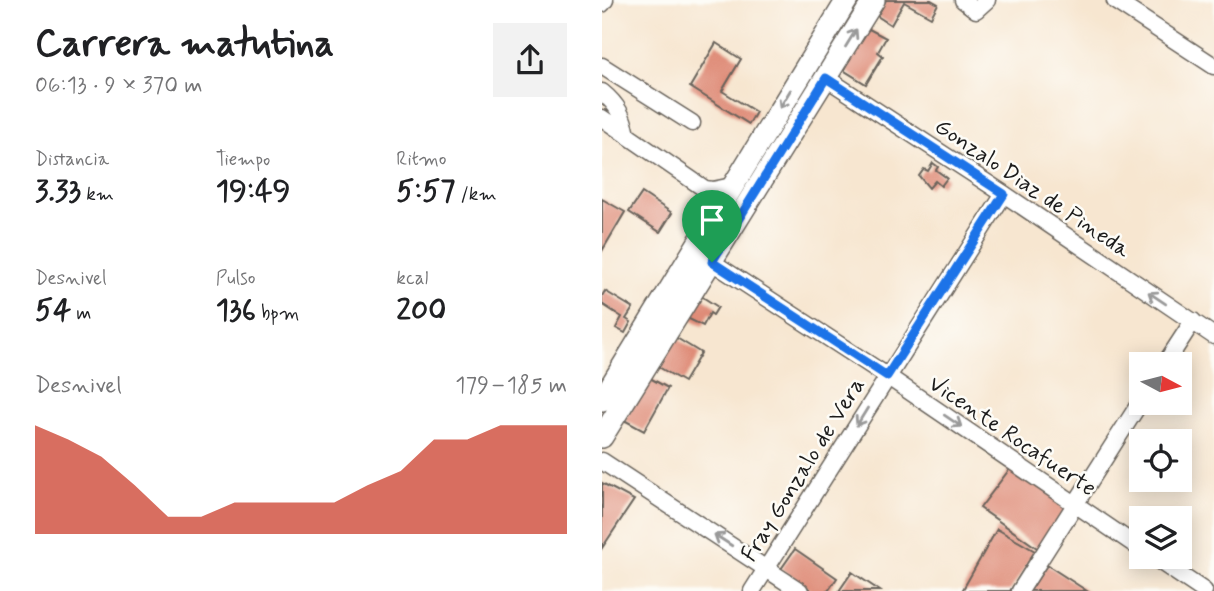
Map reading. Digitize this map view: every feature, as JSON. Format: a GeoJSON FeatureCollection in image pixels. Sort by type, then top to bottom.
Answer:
{"type":"FeatureCollection","features":[{"type":"Feature","properties":{"kind":"main road"},"geometry":{"type":"LineString","coordinates":[[602,400],[847,0]]}},
{"type":"Feature","properties":{"kind":"main road"},"geometry":{"type":"LineString","coordinates":[[602,437],[874,0]]}},
{"type":"Feature","properties":{"kind":"street"},"geometry":{"type":"LineString","coordinates":[[602,4],[605,0]]}},
{"type":"Feature","properties":{"kind":"street"},"geometry":{"type":"LineString","coordinates":[[963,0],[976,10],[987,0]]}},
{"type":"Feature","properties":{"kind":"street"},"geometry":{"type":"LineString","coordinates":[[1115,1],[1214,66]]}},
{"type":"Feature","properties":{"kind":"street"},"geometry":{"type":"LineString","coordinates":[[602,66],[692,123]]}},
{"type":"Feature","properties":{"kind":"street","name":"Gonzalo Diaz de Pineda"},"geometry":{"type":"LineString","coordinates":[[826,78],[1214,336]]}},
{"type":"Feature","properties":{"kind":"street"},"geometry":{"type":"LineString","coordinates":[[602,92],[614,102],[622,114],[627,135]]}},
{"type":"Feature","properties":{"kind":"street"},"geometry":{"type":"LineString","coordinates":[[602,118],[705,189],[732,186]]}},
{"type":"Feature","properties":{"kind":"street","name":"Fray Gonzalo de Vera"},"geometry":{"type":"LineString","coordinates":[[752,591],[1004,194]]}},
{"type":"Feature","properties":{"kind":"street"},"geometry":{"type":"LineString","coordinates":[[707,229],[705,247],[712,262]]}},
{"type":"Feature","properties":{"kind":"street","name":"Vicente Rocafuerte"},"geometry":{"type":"LineString","coordinates":[[712,262],[887,376],[1129,541]]}},
{"type":"Feature","properties":{"kind":"street"},"geometry":{"type":"LineString","coordinates":[[1173,352],[1192,321]]}},
{"type":"Feature","properties":{"kind":"street"},"geometry":{"type":"LineString","coordinates":[[1020,591],[1132,415]]}},
{"type":"Feature","properties":{"kind":"street"},"geometry":{"type":"LineString","coordinates":[[602,461],[800,591]]}},
{"type":"Feature","properties":{"kind":"street"},"geometry":{"type":"LineString","coordinates":[[1171,569],[1204,591]]}},
{"type":"Feature","properties":{"kind":"building"},"geometry":{"type":"Polygon","coordinates":[[[886,0],[931,0],[938,4],[931,17],[904,2],[891,25],[877,16],[886,0]]]}},
{"type":"Feature","properties":{"kind":"building"},"geometry":{"type":"Polygon","coordinates":[[[867,28],[886,38],[878,52],[883,56],[866,84],[845,71],[844,67],[867,28]]]}},
{"type":"Feature","properties":{"kind":"building"},"geometry":{"type":"Polygon","coordinates":[[[716,43],[741,59],[722,91],[756,112],[749,124],[690,87],[716,43]]]}},
{"type":"Feature","properties":{"kind":"building"},"geometry":{"type":"Polygon","coordinates":[[[933,163],[938,167],[936,170],[947,178],[941,186],[935,181],[929,188],[919,176],[924,169],[928,171],[933,163]]]}},
{"type":"Feature","properties":{"kind":"building"},"geometry":{"type":"Polygon","coordinates":[[[642,193],[672,213],[660,232],[629,212],[642,193]]]}},
{"type":"Feature","properties":{"kind":"building"},"geometry":{"type":"Polygon","coordinates":[[[602,199],[625,212],[602,251],[602,199]]]}},
{"type":"Feature","properties":{"kind":"building"},"geometry":{"type":"Polygon","coordinates":[[[605,291],[633,308],[626,319],[631,322],[625,333],[616,328],[622,317],[602,304],[605,291]]]}},
{"type":"Feature","properties":{"kind":"building"},"geometry":{"type":"Polygon","coordinates":[[[701,296],[718,307],[713,315],[710,313],[703,326],[687,318],[701,296]]]}},
{"type":"Feature","properties":{"kind":"building"},"geometry":{"type":"Polygon","coordinates":[[[675,337],[701,353],[684,382],[657,366],[675,337]]]}},
{"type":"Feature","properties":{"kind":"building"},"geometry":{"type":"Polygon","coordinates":[[[648,377],[668,388],[644,431],[624,420],[648,377]]]}},
{"type":"Feature","properties":{"kind":"building"},"geometry":{"type":"Polygon","coordinates":[[[1012,466],[1074,504],[1040,550],[980,508],[1012,466]]]}},
{"type":"Feature","properties":{"kind":"building"},"geometry":{"type":"Polygon","coordinates":[[[602,483],[634,500],[602,548],[602,483]]]}},
{"type":"Feature","properties":{"kind":"building"},"geometry":{"type":"Polygon","coordinates":[[[997,529],[1035,551],[1010,591],[962,591],[997,529]]]}},
{"type":"Feature","properties":{"kind":"building"},"geometry":{"type":"Polygon","coordinates":[[[795,549],[837,578],[828,591],[812,591],[781,569],[795,549]]]}},
{"type":"Feature","properties":{"kind":"building"},"geometry":{"type":"Polygon","coordinates":[[[1047,565],[1084,589],[1087,591],[1030,591],[1047,565]]]}},
{"type":"Feature","properties":{"kind":"building"},"geometry":{"type":"Polygon","coordinates":[[[852,572],[880,591],[839,591],[852,572]]]}},
{"type":"Feature","properties":{"kind":"route"},"geometry":{"type":"LineString","coordinates":[[826,78],[1004,194],[887,376],[712,262],[826,78]]}}]}
